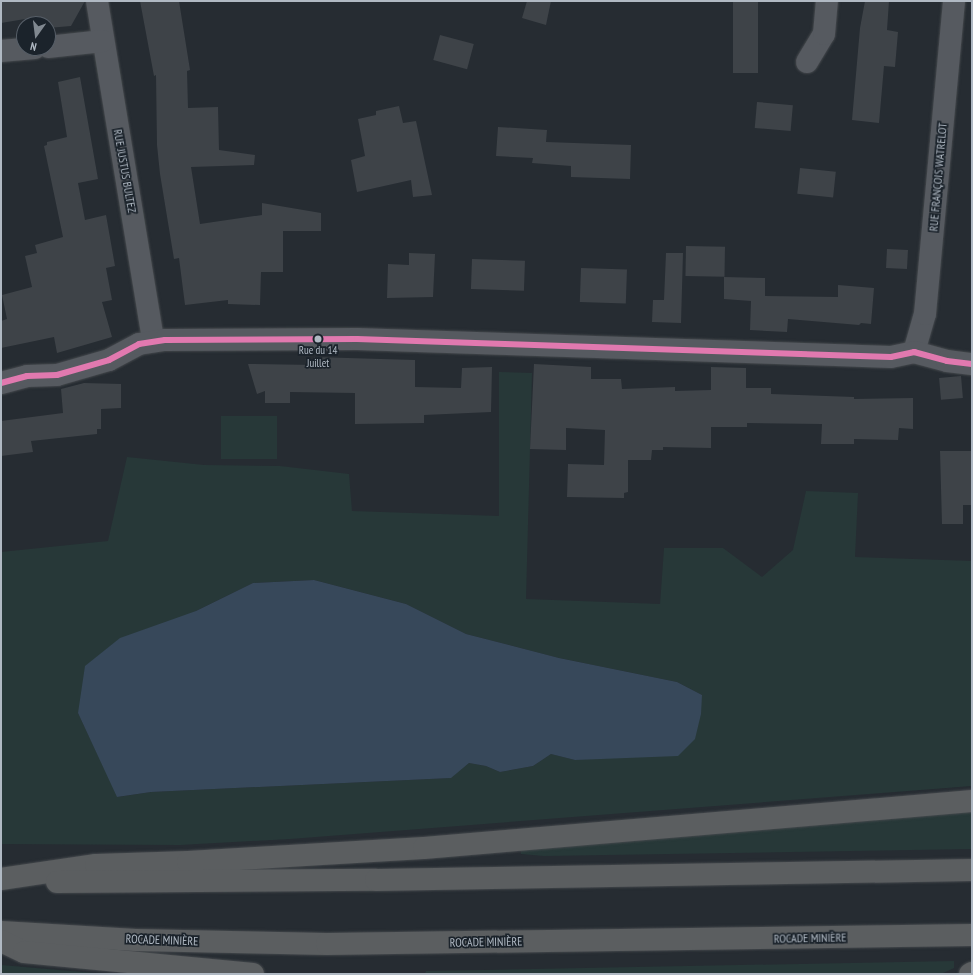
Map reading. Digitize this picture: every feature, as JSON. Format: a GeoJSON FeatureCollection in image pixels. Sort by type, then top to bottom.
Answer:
{"type":"FeatureCollection","features":[{"type":"Feature","properties":{"kind":"highway"},"geometry":{"type":"LineString","coordinates":[[1,880],[96,865],[188,862],[424,848],[972,801]]}},
{"type":"Feature","properties":{"kind":"highway"},"geometry":{"type":"LineString","coordinates":[[1,880],[376,880],[972,870]]}},
{"type":"Feature","properties":{"kind":"highway","name":"ROCADE MINIÈRE"},"geometry":{"type":"LineString","coordinates":[[1,932],[136,940],[327,944],[972,935]]}},
{"type":"Feature","properties":{"kind":"highway"},"geometry":{"type":"LineString","coordinates":[[1,941],[24,952],[253,974]]}},
{"type":"Feature","properties":{"kind":"street","name":"RUE JUSTUS BULTEZ"},"geometry":{"type":"LineString","coordinates":[[97,1],[153,340]]}},
{"type":"Feature","properties":{"kind":"street"},"geometry":{"type":"LineString","coordinates":[[807,62],[824,34],[827,1]]}},
{"type":"Feature","properties":{"kind":"street","name":"RUE FRANÇOIS WATRELOT"},"geometry":{"type":"LineString","coordinates":[[914,352],[925,314],[954,1]]}},
{"type":"Feature","properties":{"kind":"street"},"geometry":{"type":"LineString","coordinates":[[56,46],[103,41]]}},
{"type":"Feature","properties":{"kind":"street"},"geometry":{"type":"LineString","coordinates":[[1,51],[16,50]]}},
{"type":"Feature","properties":{"kind":"street"},"geometry":{"type":"LineString","coordinates":[[1,383],[27,376],[57,374],[109,360],[139,344],[153,340],[356,339],[891,357],[914,352],[947,361],[972,364]]}},
{"type":"Feature","properties":{"kind":"shaded area"},"geometry":{"type":"Polygon","coordinates":[[[499,372],[532,373],[526,599],[660,604],[664,548],[723,548],[762,577],[793,550],[806,491],[858,493],[855,557],[972,561],[972,786],[290,839],[180,845],[1,844],[1,552],[108,541],[127,457],[204,465],[280,466],[349,474],[352,511],[499,516],[499,372]],[[314,580],[253,583],[196,611],[78,713],[118,797],[151,792],[450,778],[469,763],[486,766],[500,772],[533,766],[551,754],[575,760],[592,758],[702,695],[677,682],[559,658],[466,634],[406,604],[314,580]]]}},
{"type":"Feature","properties":{"kind":"shaded area"},"geometry":{"type":"Polygon","coordinates":[[[221,416],[277,416],[277,459],[221,459],[221,416]]]}},
{"type":"Feature","properties":{"kind":"shaded area"},"geometry":{"type":"Polygon","coordinates":[[[972,811],[972,849],[544,856],[521,854],[521,846],[972,811]]]}},
{"type":"Feature","properties":{"kind":"shaded area"},"geometry":{"type":"Polygon","coordinates":[[[954,961],[954,968],[941,974],[425,974],[426,971],[954,961]]]}},
{"type":"Feature","properties":{"kind":"shaded area"},"geometry":{"type":"Polygon","coordinates":[[[1,965],[106,974],[1,974],[1,965]]]}},
{"type":"Feature","properties":{"kind":"water"},"geometry":{"type":"Polygon","coordinates":[[[314,580],[406,604],[466,634],[559,658],[677,682],[702,695],[701,714],[695,739],[678,756],[575,760],[551,754],[533,766],[500,772],[486,766],[469,763],[451,778],[151,792],[117,797],[78,713],[85,666],[120,638],[196,611],[253,583],[314,580]]]}},
{"type":"Feature","properties":{"kind":"building"},"geometry":{"type":"Polygon","coordinates":[[[1,1],[85,1],[71,26],[56,27],[56,16],[16,16],[16,20],[1,23],[1,1]]]}},
{"type":"Feature","properties":{"kind":"building"},"geometry":{"type":"Polygon","coordinates":[[[140,1],[179,1],[190,70],[187,71],[188,108],[218,107],[219,150],[255,155],[254,165],[191,167],[200,224],[262,215],[262,203],[321,213],[321,231],[283,231],[283,272],[261,272],[260,305],[228,304],[228,300],[185,305],[179,258],[174,259],[160,174],[157,145],[156,75],[154,76],[140,1]]]}},
{"type":"Feature","properties":{"kind":"building"},"geometry":{"type":"Polygon","coordinates":[[[527,1],[551,1],[546,25],[522,18],[527,1]]]}},
{"type":"Feature","properties":{"kind":"building"},"geometry":{"type":"Polygon","coordinates":[[[733,1],[758,1],[758,73],[733,73],[733,1]]]}},
{"type":"Feature","properties":{"kind":"building"},"geometry":{"type":"Polygon","coordinates":[[[865,1],[889,1],[887,30],[898,32],[895,67],[884,66],[879,123],[852,120],[860,28],[865,1]]]}},
{"type":"Feature","properties":{"kind":"building"},"geometry":{"type":"Polygon","coordinates":[[[440,35],[474,44],[467,69],[433,60],[440,35]]]}},
{"type":"Feature","properties":{"kind":"building"},"geometry":{"type":"Polygon","coordinates":[[[80,77],[98,179],[78,183],[85,220],[106,215],[115,266],[106,268],[112,300],[102,302],[112,337],[57,353],[54,337],[1,348],[1,321],[7,319],[2,295],[32,287],[25,256],[37,253],[35,245],[63,237],[44,146],[47,145],[47,142],[67,137],[58,82],[80,77]]]}},
{"type":"Feature","properties":{"kind":"building"},"geometry":{"type":"Polygon","coordinates":[[[757,102],[793,105],[791,131],[755,128],[757,102]]]}},
{"type":"Feature","properties":{"kind":"building"},"geometry":{"type":"Polygon","coordinates":[[[399,106],[403,123],[416,121],[432,195],[413,197],[411,180],[357,192],[351,160],[365,156],[358,119],[376,115],[376,111],[399,106]]]}},
{"type":"Feature","properties":{"kind":"building"},"geometry":{"type":"Polygon","coordinates":[[[498,127],[547,130],[546,142],[631,145],[630,179],[571,177],[571,166],[532,163],[533,158],[496,156],[498,127]]]}},
{"type":"Feature","properties":{"kind":"building"},"geometry":{"type":"Polygon","coordinates":[[[800,168],[836,172],[833,198],[797,194],[800,168]]]}},
{"type":"Feature","properties":{"kind":"building"},"geometry":{"type":"Polygon","coordinates":[[[686,246],[725,247],[724,277],[685,276],[686,246]]]}},
{"type":"Feature","properties":{"kind":"building"},"geometry":{"type":"Polygon","coordinates":[[[887,249],[908,250],[907,269],[886,268],[887,249]]]}},
{"type":"Feature","properties":{"kind":"building"},"geometry":{"type":"Polygon","coordinates":[[[409,253],[435,254],[433,297],[387,298],[388,264],[409,265],[409,253]]]}},
{"type":"Feature","properties":{"kind":"building"},"geometry":{"type":"Polygon","coordinates":[[[666,253],[683,253],[681,323],[652,322],[653,300],[664,300],[666,253]]]}},
{"type":"Feature","properties":{"kind":"building"},"geometry":{"type":"Polygon","coordinates":[[[472,259],[525,261],[524,291],[471,289],[472,259]]]}},
{"type":"Feature","properties":{"kind":"building"},"geometry":{"type":"Polygon","coordinates":[[[581,268],[627,270],[626,304],[580,302],[581,268]]]}},
{"type":"Feature","properties":{"kind":"building"},"geometry":{"type":"Polygon","coordinates":[[[724,277],[765,278],[765,296],[838,297],[838,285],[874,288],[871,324],[861,323],[859,325],[788,319],[787,332],[750,330],[751,301],[724,299],[724,277]]]}},
{"type":"Feature","properties":{"kind":"building"},"geometry":{"type":"Polygon","coordinates":[[[314,357],[415,360],[415,387],[461,388],[462,368],[492,367],[491,412],[424,415],[424,423],[355,424],[355,393],[290,392],[290,403],[265,403],[265,391],[257,394],[248,364],[314,365],[314,357]]]}},
{"type":"Feature","properties":{"kind":"building"},"geometry":{"type":"Polygon","coordinates":[[[534,364],[591,367],[591,379],[621,379],[622,389],[675,387],[675,391],[711,390],[711,367],[746,368],[746,388],[771,388],[771,394],[854,397],[854,399],[913,398],[913,429],[899,428],[898,440],[854,439],[854,444],[821,444],[822,424],[747,423],[747,427],[711,427],[711,448],[663,447],[663,450],[652,450],[651,460],[628,460],[628,492],[624,493],[624,498],[567,497],[568,464],[604,465],[605,430],[566,428],[566,450],[530,449],[534,364]]]}},
{"type":"Feature","properties":{"kind":"building"},"geometry":{"type":"Polygon","coordinates":[[[961,376],[963,398],[941,400],[939,378],[961,376]]]}},
{"type":"Feature","properties":{"kind":"building"},"geometry":{"type":"Polygon","coordinates":[[[84,383],[121,384],[121,408],[101,409],[101,429],[97,429],[97,434],[31,441],[33,452],[1,456],[1,421],[63,413],[61,389],[84,383]]]}},
{"type":"Feature","properties":{"kind":"building"},"geometry":{"type":"Polygon","coordinates":[[[940,451],[972,451],[972,505],[963,505],[963,524],[942,524],[940,451]]]}},
{"type":"Feature","properties":{"kind":"transit line"},"geometry":{"type":"LineString","coordinates":[[1,383],[27,376],[57,375],[109,360],[139,344],[165,340],[357,339],[891,357],[914,352],[947,361],[972,364]]}},
{"type":"Feature","properties":{"kind":"place","name":"Rue du 14 Juillet"},"geometry":{"type":"Point","coordinates":[318,339]}}]}
